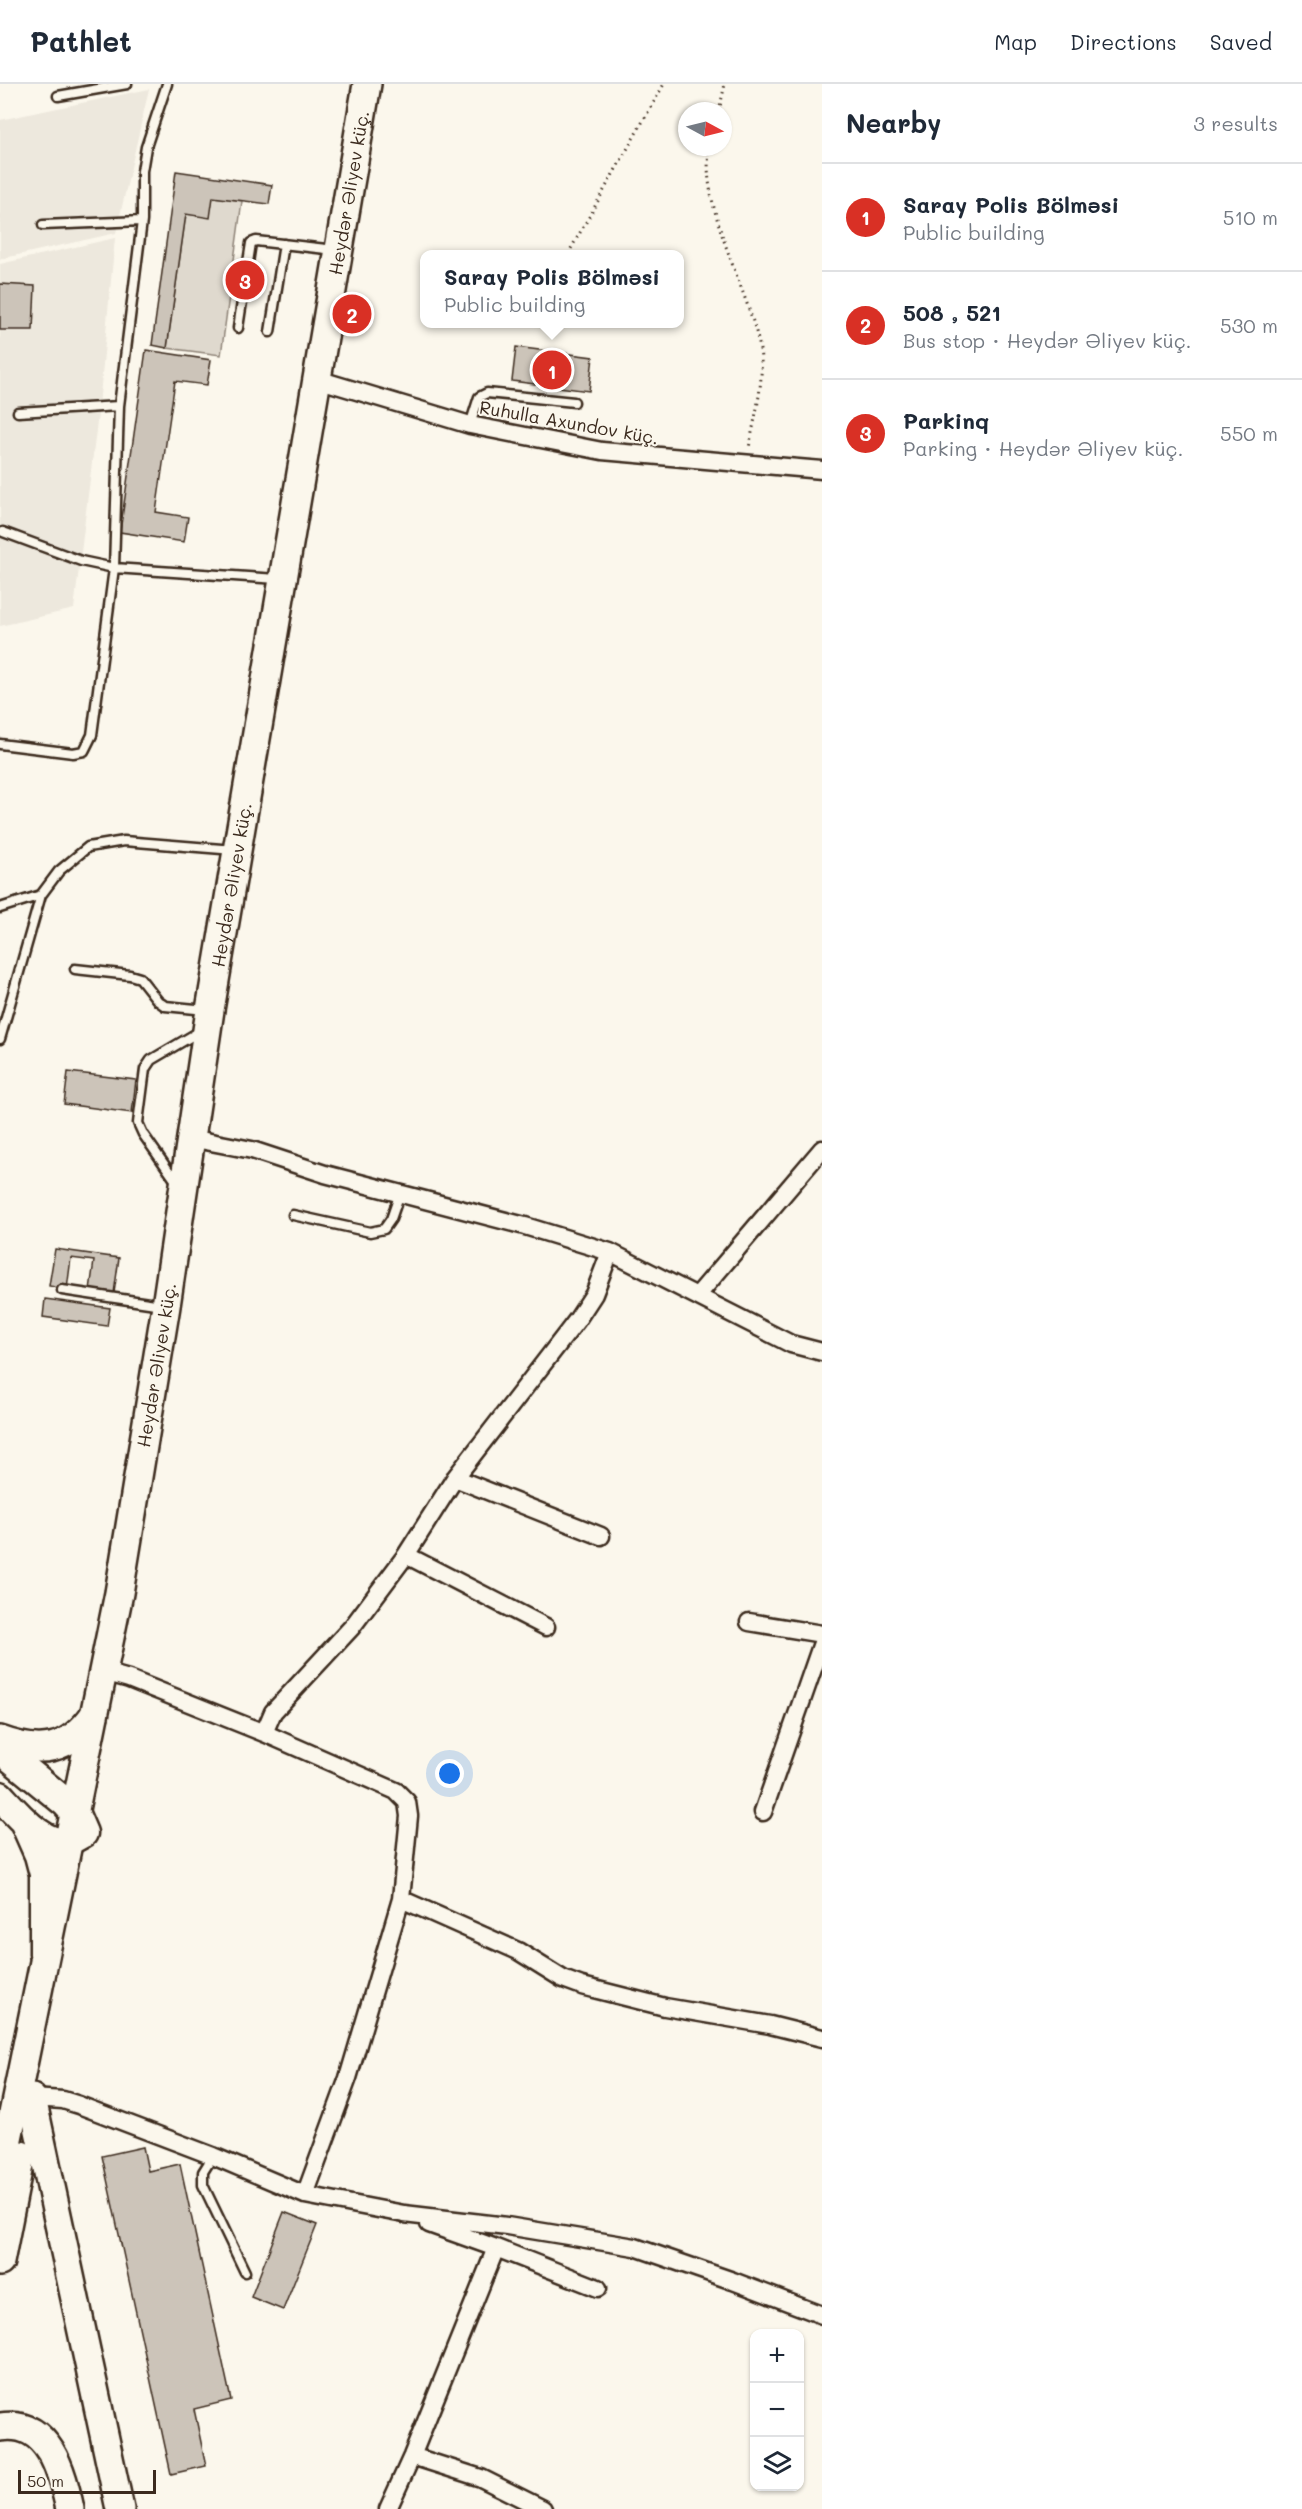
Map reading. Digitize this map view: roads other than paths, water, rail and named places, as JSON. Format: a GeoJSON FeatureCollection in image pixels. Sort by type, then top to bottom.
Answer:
{"type":"FeatureCollection","features":[{"type":"Feature","properties":{"kind":"highway"},"geometry":{"type":"LineString","coordinates":[[0,1749],[66,1803],[74,1812],[83,1833],[69,1840],[57,1841],[42,1835],[24,1821],[0,1796]]}},
{"type":"Feature","properties":{"kind":"highway"},"geometry":{"type":"LineString","coordinates":[[24,1821],[39,1855],[44,1874],[44,1954]]}},
{"type":"Feature","properties":{"kind":"main road","name":"Heydər Əliyev küç."},"geometry":{"type":"LineString","coordinates":[[102,1679],[166,1306],[208,1018],[236,850],[368,84]]}},
{"type":"Feature","properties":{"kind":"main road"},"geometry":{"type":"LineString","coordinates":[[0,2178],[102,1679]]}},
{"type":"Feature","properties":{"kind":"main road"},"geometry":{"type":"LineString","coordinates":[[0,2262],[83,1833],[102,1679]]}},
{"type":"Feature","properties":{"kind":"main road"},"geometry":{"type":"LineString","coordinates":[[0,1740],[23,1747],[42,1749],[62,1745],[80,1732],[94,1715]]}},
{"type":"Feature","properties":{"kind":"main road"},"geometry":{"type":"LineString","coordinates":[[32,2098],[120,2509]]}},
{"type":"Feature","properties":{"kind":"main road"},"geometry":{"type":"LineString","coordinates":[[0,2427],[29,2430],[44,2441],[57,2462],[70,2509]]}},
{"type":"Feature","properties":{"kind":"street","name":"Ruhulla Axundov küç."},"geometry":{"type":"LineString","coordinates":[[316,379],[470,425],[602,451],[822,470]]}},
{"type":"Feature","properties":{"kind":"street"},"geometry":{"type":"LineString","coordinates":[[190,1138],[252,1150],[325,1174],[525,1226],[610,1252],[790,1344],[822,1352]]}},
{"type":"Feature","properties":{"kind":"street"},"geometry":{"type":"LineString","coordinates":[[697,1296],[822,1149]]}},
{"type":"Feature","properties":{"kind":"street"},"geometry":{"type":"LineString","coordinates":[[264,1733],[273,1712],[352,1627],[406,1555],[455,1478],[577,1320],[594,1293],[610,1252]]}},
{"type":"Feature","properties":{"kind":"street"},"geometry":{"type":"LineString","coordinates":[[455,1478],[601,1536]]}},
{"type":"Feature","properties":{"kind":"street"},"geometry":{"type":"LineString","coordinates":[[406,1555],[546,1627]]}},
{"type":"Feature","properties":{"kind":"street"},"geometry":{"type":"LineString","coordinates":[[749,1622],[822,1634]]}},
{"type":"Feature","properties":{"kind":"street"},"geometry":{"type":"LineString","coordinates":[[763,1812],[822,1643]]}},
{"type":"Feature","properties":{"kind":"street"},"geometry":{"type":"LineString","coordinates":[[102,1679],[129,1679],[264,1733],[396,1791],[407,1802],[409,1816],[401,1899],[348,2078],[305,2195]]}},
{"type":"Feature","properties":{"kind":"street"},"geometry":{"type":"LineString","coordinates":[[401,1899],[518,1951],[563,1979],[582,1986],[665,2007],[770,2025],[822,2038]]}},
{"type":"Feature","properties":{"kind":"street"},"geometry":{"type":"LineString","coordinates":[[32,2098],[63,2100],[79,2105],[213,2156],[305,2195],[404,2214],[507,2226],[635,2247],[734,2281],[822,2315]]}},
{"type":"Feature","properties":{"kind":"street"},"geometry":{"type":"LineString","coordinates":[[404,2214],[598,2288]]}},
{"type":"Feature","properties":{"kind":"street"},"geometry":{"type":"LineString","coordinates":[[388,2509],[412,2456],[496,2248]]}},
{"type":"Feature","properties":{"kind":"street"},"geometry":{"type":"LineString","coordinates":[[412,2456],[481,2478],[543,2509]]}},
{"type":"Feature","properties":{"kind":"lane"},"geometry":{"type":"LineString","coordinates":[[58,96],[127,84]]}},
{"type":"Feature","properties":{"kind":"lane"},"geometry":{"type":"LineString","coordinates":[[0,744],[73,753],[84,751],[92,735],[114,568],[119,406],[142,221],[143,163],[165,84]]}},
{"type":"Feature","properties":{"kind":"lane"},"geometry":{"type":"LineString","coordinates":[[43,225],[142,221]]}},
{"type":"Feature","properties":{"kind":"lane"},"geometry":{"type":"LineString","coordinates":[[238,328],[250,243],[256,241],[339,250]]}},
{"type":"Feature","properties":{"kind":"lane"},"geometry":{"type":"LineString","coordinates":[[270,332],[284,244]]}},
{"type":"Feature","properties":{"kind":"lane"},"geometry":{"type":"LineString","coordinates":[[470,425],[479,397],[487,393],[574,402]]}},
{"type":"Feature","properties":{"kind":"lane"},"geometry":{"type":"LineString","coordinates":[[18,412],[119,406]]}},
{"type":"Feature","properties":{"kind":"lane"},"geometry":{"type":"LineString","coordinates":[[3,531],[81,561],[114,568],[282,579]]}},
{"type":"Feature","properties":{"kind":"lane"},"geometry":{"type":"LineString","coordinates":[[0,1039],[41,895],[59,871],[88,847],[124,841],[236,850]]}},
{"type":"Feature","properties":{"kind":"lane"},"geometry":{"type":"LineString","coordinates":[[0,908],[41,895]]}},
{"type":"Feature","properties":{"kind":"lane"},"geometry":{"type":"LineString","coordinates":[[75,969],[140,978],[158,1001],[165,1006],[208,1018]]}},
{"type":"Feature","properties":{"kind":"lane"},"geometry":{"type":"LineString","coordinates":[[183,1191],[143,1134],[138,1123],[145,1069],[151,1060],[208,1018]]}},
{"type":"Feature","properties":{"kind":"lane"},"geometry":{"type":"LineString","coordinates":[[293,1215],[370,1232],[377,1231],[384,1229],[391,1219],[400,1194]]}},
{"type":"Feature","properties":{"kind":"lane"},"geometry":{"type":"LineString","coordinates":[[62,1290],[166,1306]]}},
{"type":"Feature","properties":{"kind":"lane"},"geometry":{"type":"LineString","coordinates":[[213,2156],[203,2172],[203,2185],[244,2272]]}},
{"type":"Feature","properties":{"kind":"place","name":"Parkinq"},"geometry":{"type":"Point","coordinates":[245,280]}},
{"type":"Feature","properties":{"kind":"place","name":"508 , 521"},"geometry":{"type":"Point","coordinates":[352,314]}},
{"type":"Feature","properties":{"kind":"place","name":"Saray Polis Bölməsi"},"geometry":{"type":"Point","coordinates":[552,370]}}]}
